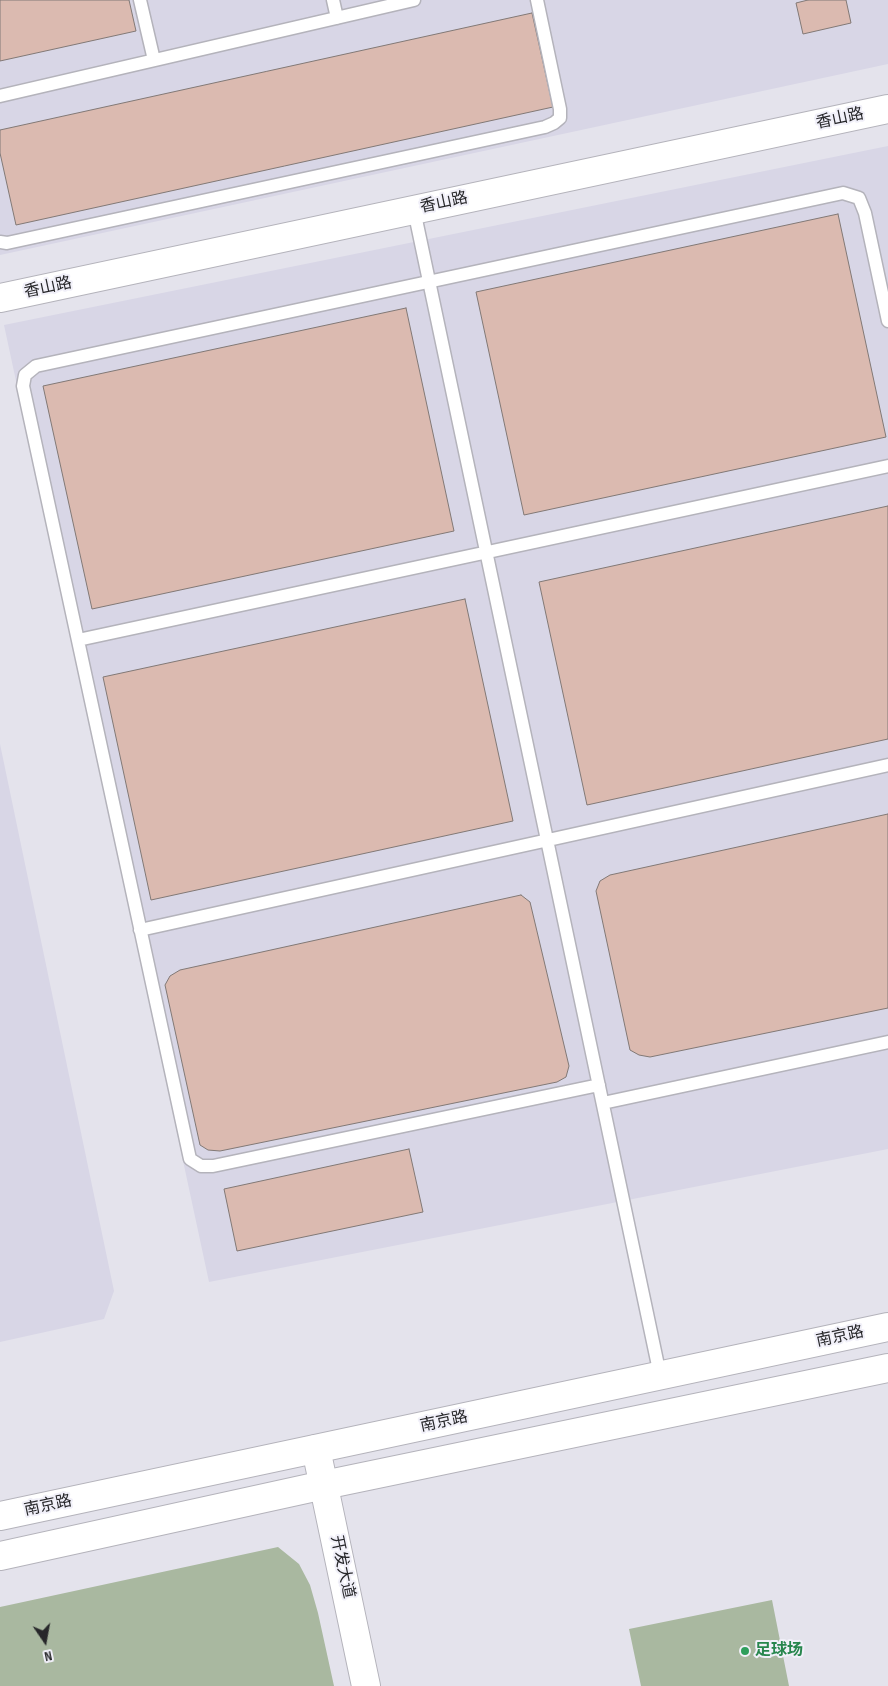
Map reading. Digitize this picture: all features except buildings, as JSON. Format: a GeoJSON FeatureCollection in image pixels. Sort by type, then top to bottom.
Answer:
{"type":"FeatureCollection","features":[{"type":"Feature","properties":{"kind":"main road","name":"香山路"},"geometry":{"type":"LineString","coordinates":[[0,298],[888,109]]}},
{"type":"Feature","properties":{"kind":"main road","name":"南京路"},"geometry":{"type":"LineString","coordinates":[[0,1516],[888,1327]]}},
{"type":"Feature","properties":{"kind":"main road"},"geometry":{"type":"LineString","coordinates":[[0,1556],[324,1485],[888,1368]]}},
{"type":"Feature","properties":{"kind":"main road","name":"开发大道"},"geometry":{"type":"LineString","coordinates":[[316,1449],[366,1686]]}},
{"type":"Feature","properties":{"kind":"lane"},"geometry":{"type":"LineString","coordinates":[[140,0],[154,60]]}},
{"type":"Feature","properties":{"kind":"lane"},"geometry":{"type":"LineString","coordinates":[[333,0],[337,18]]}},
{"type":"Feature","properties":{"kind":"lane"},"geometry":{"type":"LineString","coordinates":[[0,96],[414,0]]}},
{"type":"Feature","properties":{"kind":"lane"},"geometry":{"type":"LineString","coordinates":[[0,242],[545,127],[554,123],[560,118],[560,109],[537,0]]}},
{"type":"Feature","properties":{"kind":"lane"},"geometry":{"type":"LineString","coordinates":[[599,1084],[213,1166],[201,1166],[190,1159],[23,386],[25,375],[36,366],[843,193],[859,198],[865,213],[888,321]]}},
{"type":"Feature","properties":{"kind":"lane"},"geometry":{"type":"LineString","coordinates":[[414,210],[660,1375]]}},
{"type":"Feature","properties":{"kind":"lane"},"geometry":{"type":"LineString","coordinates":[[78,640],[888,466]]}},
{"type":"Feature","properties":{"kind":"lane"},"geometry":{"type":"LineString","coordinates":[[140,930],[888,765]]}},
{"type":"Feature","properties":{"kind":"lane"},"geometry":{"type":"LineString","coordinates":[[603,1103],[888,1042]]}},
{"type":"Feature","properties":{"kind":"shaded area"},"geometry":{"type":"Polygon","coordinates":[[[0,0],[888,0],[888,64],[0,255],[0,0]]]}},
{"type":"Feature","properties":{"kind":"shaded area"},"geometry":{"type":"Polygon","coordinates":[[[888,146],[888,1149],[209,1282],[4,325],[888,146]]]}},
{"type":"Feature","properties":{"kind":"shaded area"},"geometry":{"type":"Polygon","coordinates":[[[0,744],[114,1291],[104,1319],[0,1342],[0,744]]]}},
{"type":"Feature","properties":{"kind":"green space"},"geometry":{"type":"Polygon","coordinates":[[[278,1547],[299,1564],[310,1585],[334,1686],[0,1686],[0,1607],[278,1547]]]}},
{"type":"Feature","properties":{"kind":"green space"},"geometry":{"type":"Polygon","coordinates":[[[772,1600],[789,1686],[641,1686],[629,1629],[772,1600]]]}},
{"type":"Feature","properties":{"kind":"place","name":"足球场"},"geometry":{"type":"Point","coordinates":[745,1651]}}]}
